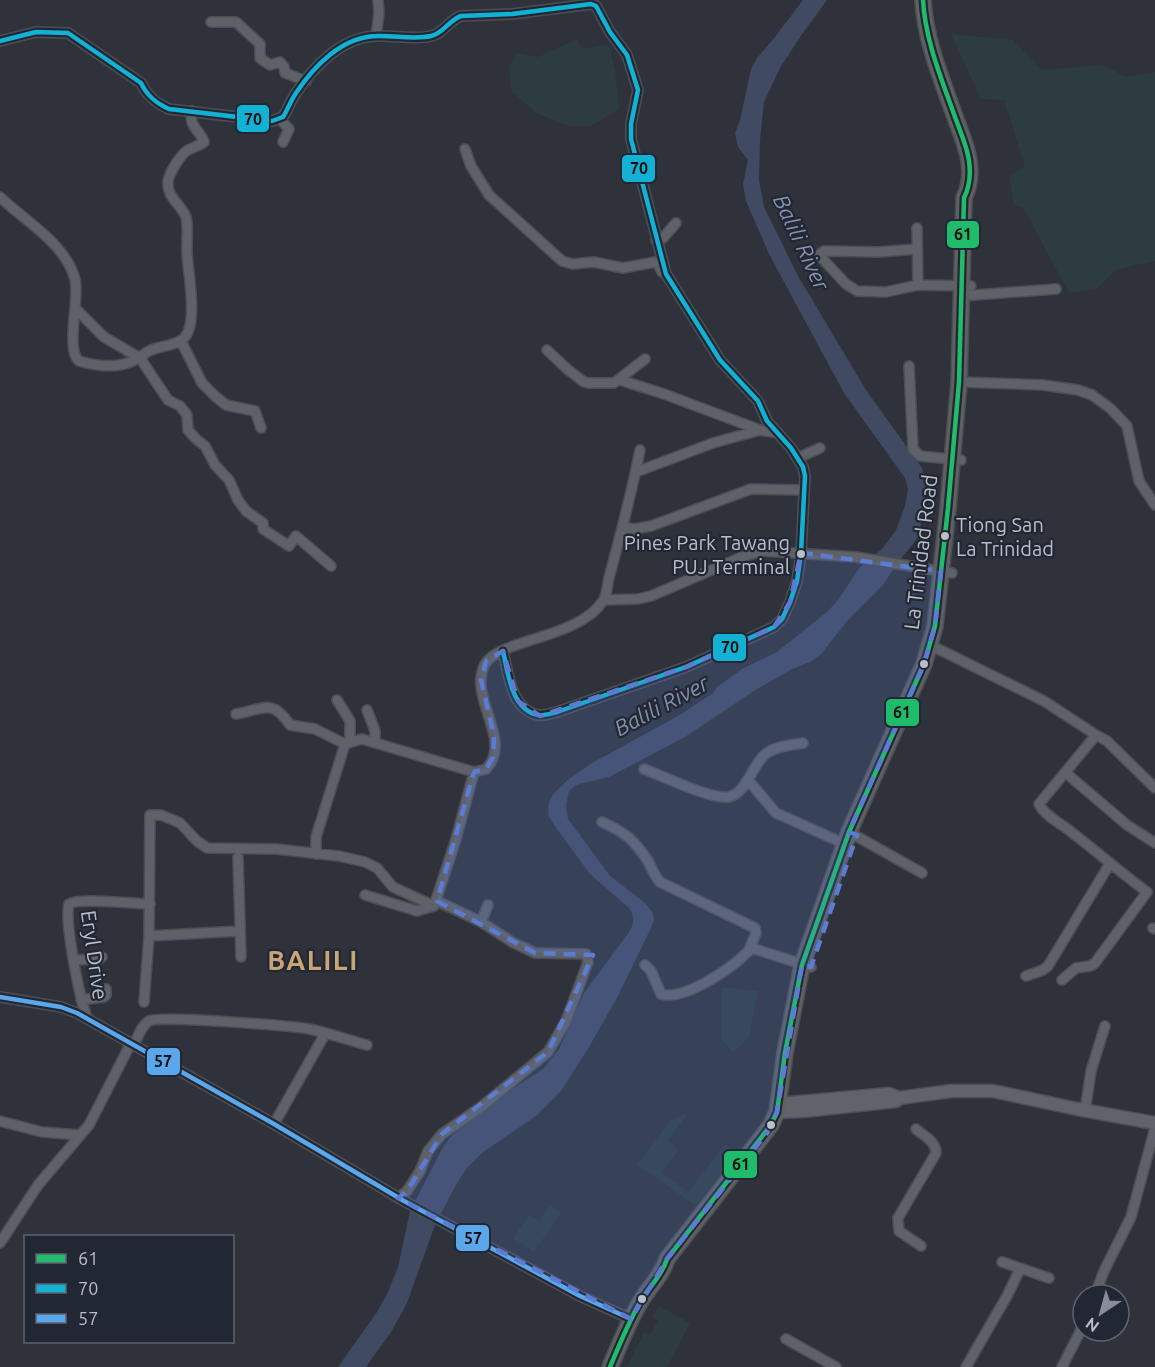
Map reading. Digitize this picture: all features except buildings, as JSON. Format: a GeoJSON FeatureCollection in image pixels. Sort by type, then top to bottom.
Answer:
{"type":"FeatureCollection","features":[{"type":"Feature","properties":{"kind":"highway","name":"La Trinidad Road"},"geometry":{"type":"LineString","coordinates":[[610,1367],[631,1319],[663,1271],[667,1259],[767,1133],[782,1108],[807,966],[850,837],[944,628],[963,382],[966,291],[964,198],[969,187],[969,161],[934,55],[923,0]]}},
{"type":"Feature","properties":{"kind":"main road"},"geometry":{"type":"LineString","coordinates":[[782,1108],[803,1111],[896,1101],[898,1098],[951,1091],[983,1090],[1155,1123]]}},
{"type":"Feature","properties":{"kind":"street"},"geometry":{"type":"LineString","coordinates":[[376,36],[378,0]]}},
{"type":"Feature","properties":{"kind":"street"},"geometry":{"type":"LineString","coordinates":[[0,41],[36,32],[68,33],[141,83],[158,104],[169,109],[272,121],[280,118],[286,112],[296,93],[322,62],[340,47],[356,39],[376,36],[400,38],[433,36],[454,18],[461,16],[512,14],[594,4],[627,55],[638,90],[631,124],[631,139],[666,274]]}},
{"type":"Feature","properties":{"kind":"street"},"geometry":{"type":"LineString","coordinates":[[211,22],[236,22],[260,44],[260,58],[270,65],[280,62],[285,73],[306,81]]}},
{"type":"Feature","properties":{"kind":"street"},"geometry":{"type":"LineString","coordinates":[[0,197],[53,244],[68,263],[75,279],[74,352],[79,361],[113,367],[121,366],[140,358],[148,351],[181,341],[187,334],[192,310],[187,256],[188,230],[182,208],[171,196],[168,188],[169,178],[185,152],[204,142],[190,120],[192,111]]}},
{"type":"Feature","properties":{"kind":"street"},"geometry":{"type":"LineString","coordinates":[[280,118],[289,129],[283,142]]}},
{"type":"Feature","properties":{"kind":"street"},"geometry":{"type":"LineString","coordinates":[[465,149],[471,166],[489,195],[562,261],[572,264],[594,262],[623,268],[655,262],[666,274],[720,360],[758,401],[767,421],[798,458],[806,476],[797,581],[782,619],[774,627],[686,667],[574,711],[540,716],[525,708],[514,694],[503,651]]}},
{"type":"Feature","properties":{"kind":"street"},"geometry":{"type":"LineString","coordinates":[[656,240],[663,238],[676,223]]}},
{"type":"Feature","properties":{"kind":"street"},"geometry":{"type":"LineString","coordinates":[[917,228],[918,285]]}},
{"type":"Feature","properties":{"kind":"street"},"geometry":{"type":"LineString","coordinates":[[917,249],[878,252],[824,251],[819,255],[846,284],[857,291],[886,292],[918,285],[966,291],[1056,289]]}},
{"type":"Feature","properties":{"kind":"street"},"geometry":{"type":"LineString","coordinates":[[75,308],[104,337],[140,358],[168,400],[180,406],[187,415],[188,430],[196,440],[206,446],[215,465],[229,480],[246,511],[263,523],[263,530],[289,546],[296,536],[331,566]]}},
{"type":"Feature","properties":{"kind":"street"},"geometry":{"type":"LineString","coordinates":[[181,341],[202,383],[226,405],[255,411],[261,428]]}},
{"type":"Feature","properties":{"kind":"street"},"geometry":{"type":"LineString","coordinates":[[547,350],[584,382],[614,383],[645,359]]}},
{"type":"Feature","properties":{"kind":"street"},"geometry":{"type":"LineString","coordinates":[[909,366],[913,449],[920,456],[957,460]]}},
{"type":"Feature","properties":{"kind":"street"},"geometry":{"type":"LineString","coordinates":[[620,380],[760,430],[778,434]]}},
{"type":"Feature","properties":{"kind":"street"},"geometry":{"type":"LineString","coordinates":[[963,382],[1052,386],[1078,390],[1092,395],[1127,426],[1139,481],[1155,505]]}},
{"type":"Feature","properties":{"kind":"street"},"geometry":{"type":"LineString","coordinates":[[636,472],[713,443],[760,430]]}},
{"type":"Feature","properties":{"kind":"street"},"geometry":{"type":"LineString","coordinates":[[798,458],[820,448]]}},
{"type":"Feature","properties":{"kind":"street"},"geometry":{"type":"LineString","coordinates":[[236,714],[268,707],[275,708],[286,717],[290,725],[315,729],[347,743],[362,738],[474,772],[486,769],[490,765],[494,736],[482,688],[483,668],[491,657],[503,651],[559,632],[590,615],[604,600],[624,527],[640,450]]}},
{"type":"Feature","properties":{"kind":"street"},"geometry":{"type":"LineString","coordinates":[[624,527],[634,529],[651,526],[751,489],[804,490]]}},
{"type":"Feature","properties":{"kind":"street"},"geometry":{"type":"LineString","coordinates":[[604,600],[638,599],[651,596],[761,551],[855,557],[947,572]]}},
{"type":"Feature","properties":{"kind":"street"},"geometry":{"type":"LineString","coordinates":[[934,647],[1052,706],[1107,741],[1155,788]]}},
{"type":"Feature","properties":{"kind":"street"},"geometry":{"type":"LineString","coordinates":[[316,854],[316,837],[347,743],[350,721],[337,700]]}},
{"type":"Feature","properties":{"kind":"street"},"geometry":{"type":"LineString","coordinates":[[367,710],[375,731],[375,741]]}},
{"type":"Feature","properties":{"kind":"street"},"geometry":{"type":"LineString","coordinates":[[1062,980],[1076,968],[1095,963],[1147,892],[1109,865],[1040,807],[1040,801],[1096,735]]}},
{"type":"Feature","properties":{"kind":"street"},"geometry":{"type":"LineString","coordinates":[[644,768],[695,789],[723,797],[736,794],[768,752],[803,743]]}},
{"type":"Feature","properties":{"kind":"street"},"geometry":{"type":"LineString","coordinates":[[436,903],[474,772]]}},
{"type":"Feature","properties":{"kind":"street"},"geometry":{"type":"LineString","coordinates":[[1066,773],[1127,825],[1155,843]]}},
{"type":"Feature","properties":{"kind":"street"},"geometry":{"type":"LineString","coordinates":[[748,780],[776,813],[850,837],[922,873]]}},
{"type":"Feature","properties":{"kind":"street"},"geometry":{"type":"LineString","coordinates":[[144,1002],[149,936],[150,819],[161,815],[180,824],[197,842],[207,848],[276,849],[339,856],[365,862],[377,868],[393,887],[481,922],[512,942],[535,953],[586,954],[588,968],[566,1021],[548,1052],[442,1134],[428,1150],[420,1171],[401,1200]]}},
{"type":"Feature","properties":{"kind":"street"},"geometry":{"type":"LineString","coordinates":[[602,822],[628,836],[648,862],[657,880],[755,928],[756,933],[749,950],[738,961],[699,986],[670,995],[661,994],[651,970],[645,965]]}},
{"type":"Feature","properties":{"kind":"street"},"geometry":{"type":"LineString","coordinates":[[238,857],[241,957]]}},
{"type":"Feature","properties":{"kind":"street"},"geometry":{"type":"LineString","coordinates":[[1026,976],[1048,966],[1109,865]]}},
{"type":"Feature","properties":{"kind":"street"},"geometry":{"type":"LineString","coordinates":[[366,895],[417,911],[436,903]]}},
{"type":"Feature","properties":{"kind":"street","name":"Eryl Drive"},"geometry":{"type":"LineString","coordinates":[[87,1018],[81,1000],[68,923],[69,904],[76,901],[150,904]]}},
{"type":"Feature","properties":{"kind":"street"},"geometry":{"type":"LineString","coordinates":[[481,922],[488,905]]}},
{"type":"Feature","properties":{"kind":"street"},"geometry":{"type":"LineString","coordinates":[[149,936],[239,931]]}},
{"type":"Feature","properties":{"kind":"street"},"geometry":{"type":"LineString","coordinates":[[749,950],[755,949],[807,966]]}},
{"type":"Feature","properties":{"kind":"street"},"geometry":{"type":"LineString","coordinates":[[75,960],[102,957]]}},
{"type":"Feature","properties":{"kind":"street"},"geometry":{"type":"LineString","coordinates":[[81,1000],[104,997],[106,989]]}},
{"type":"Feature","properties":{"kind":"street"},"geometry":{"type":"LineString","coordinates":[[0,997],[62,1007],[87,1018],[274,1124],[401,1200],[580,1296],[631,1319]]}},
{"type":"Feature","properties":{"kind":"street"},"geometry":{"type":"LineString","coordinates":[[2,1236],[38,1185],[89,1125],[132,1044],[144,1025],[152,1020],[255,1023],[308,1029],[367,1045]]}},
{"type":"Feature","properties":{"kind":"street"},"geometry":{"type":"LineString","coordinates":[[1085,1111],[1090,1071],[1105,1026]]}},
{"type":"Feature","properties":{"kind":"street"},"geometry":{"type":"LineString","coordinates":[[274,1124],[325,1034]]}},
{"type":"Feature","properties":{"kind":"street"},"geometry":{"type":"LineString","coordinates":[[0,1121],[42,1131],[80,1135]]}},
{"type":"Feature","properties":{"kind":"street"},"geometry":{"type":"LineString","coordinates":[[1100,1283],[1131,1217],[1155,1128]]}},
{"type":"Feature","properties":{"kind":"street"},"geometry":{"type":"LineString","coordinates":[[916,1129],[930,1140],[936,1148],[936,1153],[898,1218],[899,1231],[921,1246]]}},
{"type":"Feature","properties":{"kind":"street"},"geometry":{"type":"LineString","coordinates":[[1002,1262],[1049,1278]]}},
{"type":"Feature","properties":{"kind":"street"},"geometry":{"type":"LineString","coordinates":[[966,1367],[1020,1269]]}},
{"type":"Feature","properties":{"kind":"street"},"geometry":{"type":"LineString","coordinates":[[786,1339],[836,1367]]}},
{"type":"Feature","properties":{"kind":"street"},"geometry":{"type":"LineString","coordinates":[[1062,1367],[1074,1343]]}},
{"type":"Feature","properties":{"kind":"highlighted area"},"geometry":{"type":"Polygon","coordinates":[[[801,553],[941,571],[935,626],[924,664],[849,832],[857,835],[811,967],[802,965],[777,1112],[767,1133],[667,1259],[631,1319],[398,1198],[407,1191],[442,1134],[548,1052],[593,955],[535,953],[437,901],[474,772],[486,769],[493,757],[494,736],[481,680],[486,661],[503,651],[518,701],[540,716],[686,667],[774,627],[790,602],[801,553]]]}},
{"type":"Feature","properties":{"kind":"shaded area"},"geometry":{"type":"Polygon","coordinates":[[[951,34],[1013,40],[1042,70],[1103,65],[1126,77],[1155,72],[1155,261],[1115,270],[1097,289],[1069,293],[1023,207],[1014,205],[1009,175],[1025,167],[1004,100],[981,99],[951,34]]]}},
{"type":"Feature","properties":{"kind":"shaded area"},"geometry":{"type":"Polygon","coordinates":[[[577,39],[582,49],[609,44],[615,70],[619,109],[591,126],[570,126],[538,114],[512,92],[509,67],[517,53],[538,57],[577,39]]]}},
{"type":"Feature","properties":{"kind":"shaded area"},"geometry":{"type":"Polygon","coordinates":[[[721,987],[758,991],[749,1038],[733,1052],[721,1039],[721,987]]]}},
{"type":"Feature","properties":{"kind":"shaded area"},"geometry":{"type":"Polygon","coordinates":[[[687,1115],[668,1140],[679,1150],[662,1172],[688,1192],[725,1144],[738,1153],[696,1206],[637,1165],[670,1120],[687,1115]]]}},
{"type":"Feature","properties":{"kind":"shaded area"},"geometry":{"type":"Polygon","coordinates":[[[550,1205],[561,1213],[534,1252],[513,1238],[529,1214],[540,1221],[550,1205]]]}},
{"type":"Feature","properties":{"kind":"shaded area"},"geometry":{"type":"Polygon","coordinates":[[[659,1306],[690,1323],[667,1367],[627,1367],[644,1332],[650,1335],[658,1320],[653,1317],[659,1306]]]}},
{"type":"Feature","properties":{"kind":"water"},"geometry":{"type":"Polygon","coordinates":[[[803,0],[827,0],[780,68],[764,102],[759,180],[764,207],[798,276],[866,390],[922,468],[928,489],[918,537],[883,585],[848,620],[821,654],[757,689],[685,737],[609,777],[576,785],[569,791],[566,805],[568,819],[610,876],[644,902],[653,913],[654,920],[651,928],[617,998],[561,1091],[536,1116],[483,1152],[467,1168],[457,1183],[435,1225],[407,1303],[391,1332],[366,1367],[338,1367],[377,1312],[388,1292],[398,1267],[410,1211],[443,1147],[451,1136],[509,1091],[544,1068],[559,1049],[584,993],[630,931],[633,917],[629,908],[590,874],[548,815],[549,802],[553,794],[592,763],[678,716],[713,693],[717,687],[742,669],[777,652],[827,612],[838,600],[859,568],[883,548],[896,530],[905,506],[908,489],[905,478],[844,393],[770,256],[746,201],[743,184],[748,160],[738,147],[735,133],[751,69],[757,58],[803,0]]]}},
{"type":"Feature","properties":{"kind":"transit line","name":"61"},"geometry":{"type":"LineString","coordinates":[[610,1367],[633,1315],[667,1259],[771,1125],[777,1112],[785,1053],[802,965],[849,832],[924,664],[935,626],[959,382],[964,198],[969,185],[970,171],[965,144],[931,45],[923,0]]}},
{"type":"Feature","properties":{"kind":"transit line","name":"70"},"geometry":{"type":"LineString","coordinates":[[0,41],[36,32],[68,33],[141,83],[152,99],[169,109],[272,121],[283,117],[296,93],[320,63],[340,47],[352,42],[376,36],[417,38],[431,36],[439,33],[461,16],[512,14],[591,4],[596,6],[610,32],[627,55],[638,90],[631,124],[631,139],[666,274],[720,360],[758,401],[767,421],[791,448],[803,467],[805,476],[801,553],[797,581],[782,619],[774,627],[686,667],[557,712],[538,715],[522,706],[512,689],[503,651]]}},
{"type":"Feature","properties":{"kind":"transit line","name":"57"},"geometry":{"type":"LineString","coordinates":[[0,997],[61,1007],[77,1013],[274,1124],[404,1201],[580,1296],[631,1319]]}},
{"type":"Feature","properties":{"kind":"place","name":"Tiong San La Trinidad"},"geometry":{"type":"Point","coordinates":[945,536]}},
{"type":"Feature","properties":{"kind":"place","name":"Pines Park Tawang PUJ Terminal"},"geometry":{"type":"Point","coordinates":[801,554]}},
{"type":"Feature","properties":{"kind":"district","name":"BALILI"},"geometry":{"type":"Point","coordinates":[313,960]}},
{"type":"Feature","properties":{"kind":"water label","name":"Balili River"},"geometry":{"type":"Point","coordinates":[802,242]}},
{"type":"Feature","properties":{"kind":"water label","name":"Balili River"},"geometry":{"type":"Point","coordinates":[661,705]}}]}
